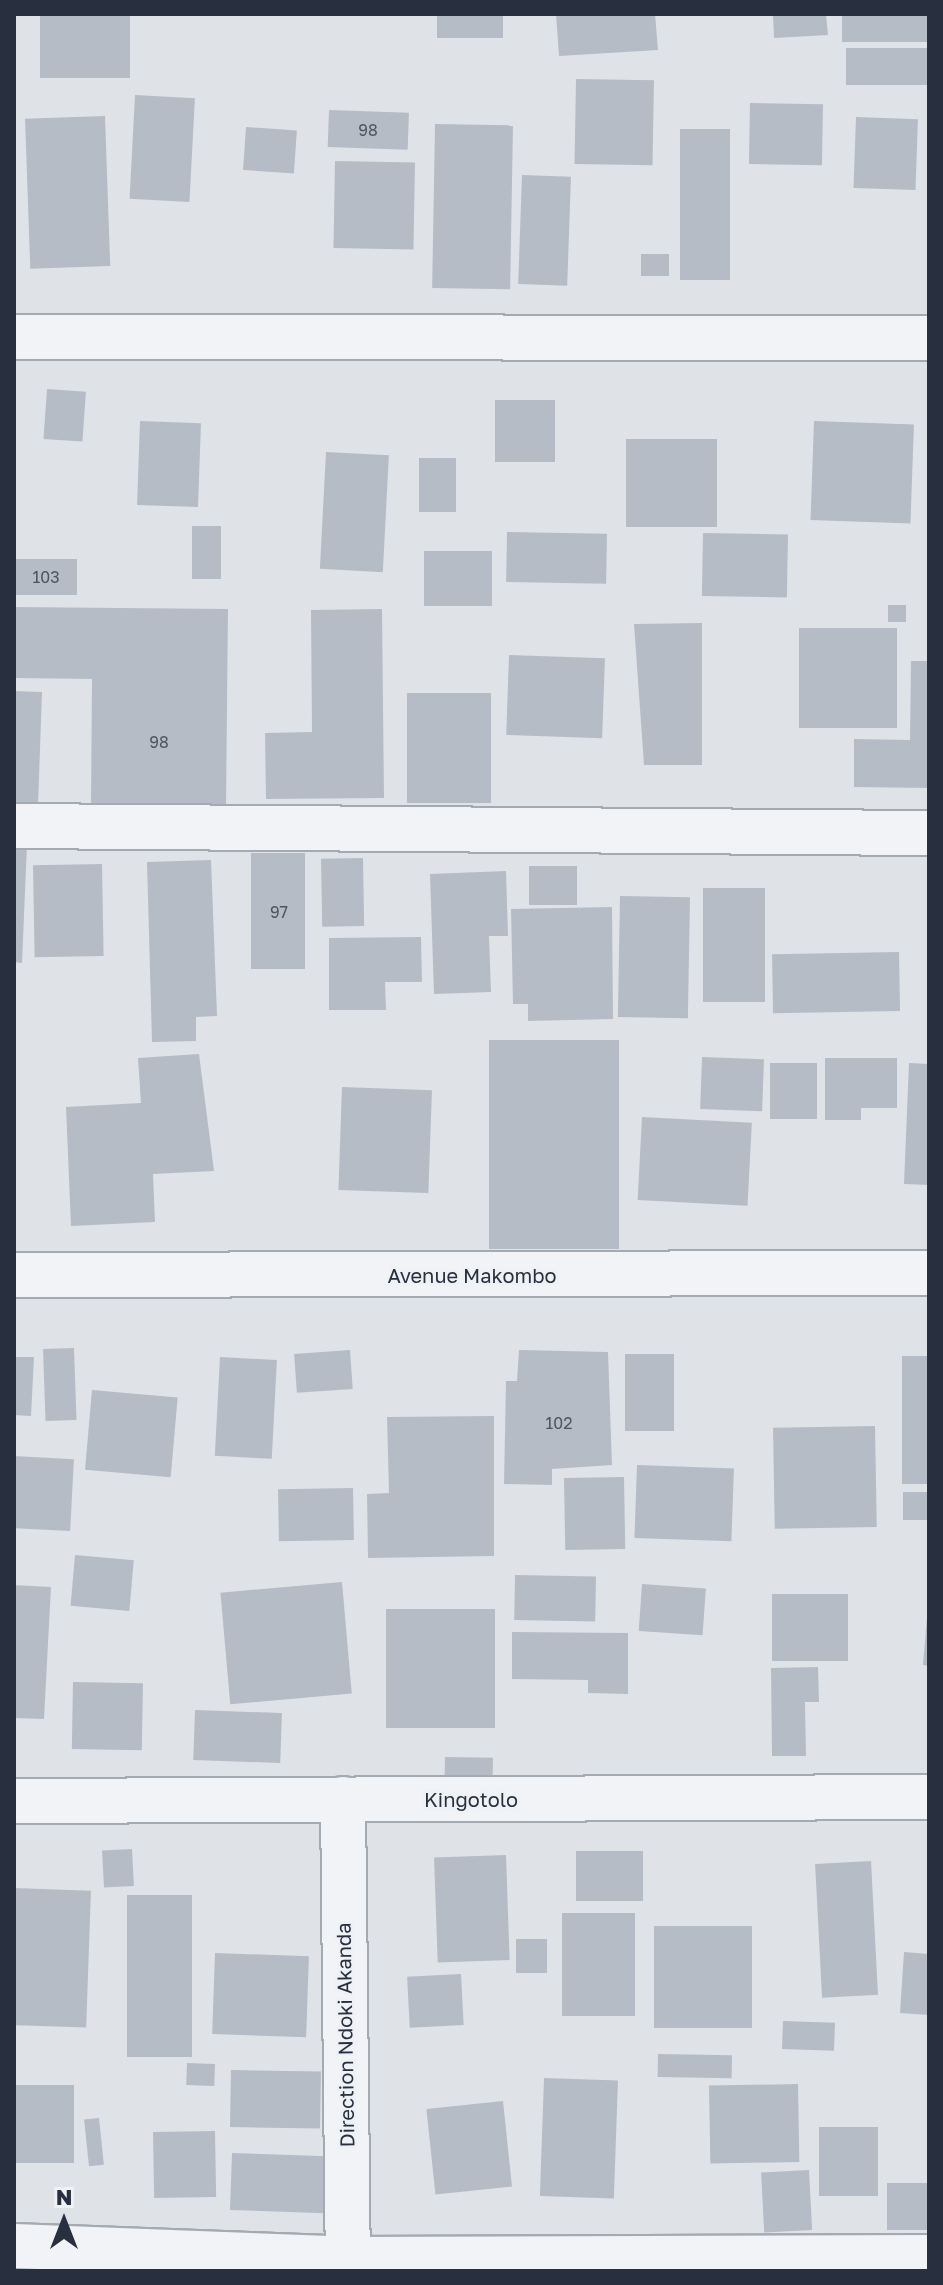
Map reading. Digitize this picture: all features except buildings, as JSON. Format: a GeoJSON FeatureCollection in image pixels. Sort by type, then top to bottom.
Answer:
{"type":"FeatureCollection","features":[{"type":"Feature","properties":{"kind":"street"},"geometry":{"type":"LineString","coordinates":[[14,337],[929,338]]}},
{"type":"Feature","properties":{"kind":"street"},"geometry":{"type":"LineString","coordinates":[[14,826],[929,833]]}},
{"type":"Feature","properties":{"kind":"street","name":"Avenue Makombo"},"geometry":{"type":"LineString","coordinates":[[14,1275],[929,1273]]}},
{"type":"Feature","properties":{"kind":"street","name":"Kingotolo"},"geometry":{"type":"LineString","coordinates":[[14,1801],[929,1797]]}},
{"type":"Feature","properties":{"kind":"street","name":"Direction Ndoki Akanda"},"geometry":{"type":"LineString","coordinates":[[343,1799],[348,2265]]}},
{"type":"Feature","properties":{"kind":"street"},"geometry":{"type":"LineString","coordinates":[[14,2246],[348,2265],[929,2257]]}}]}
